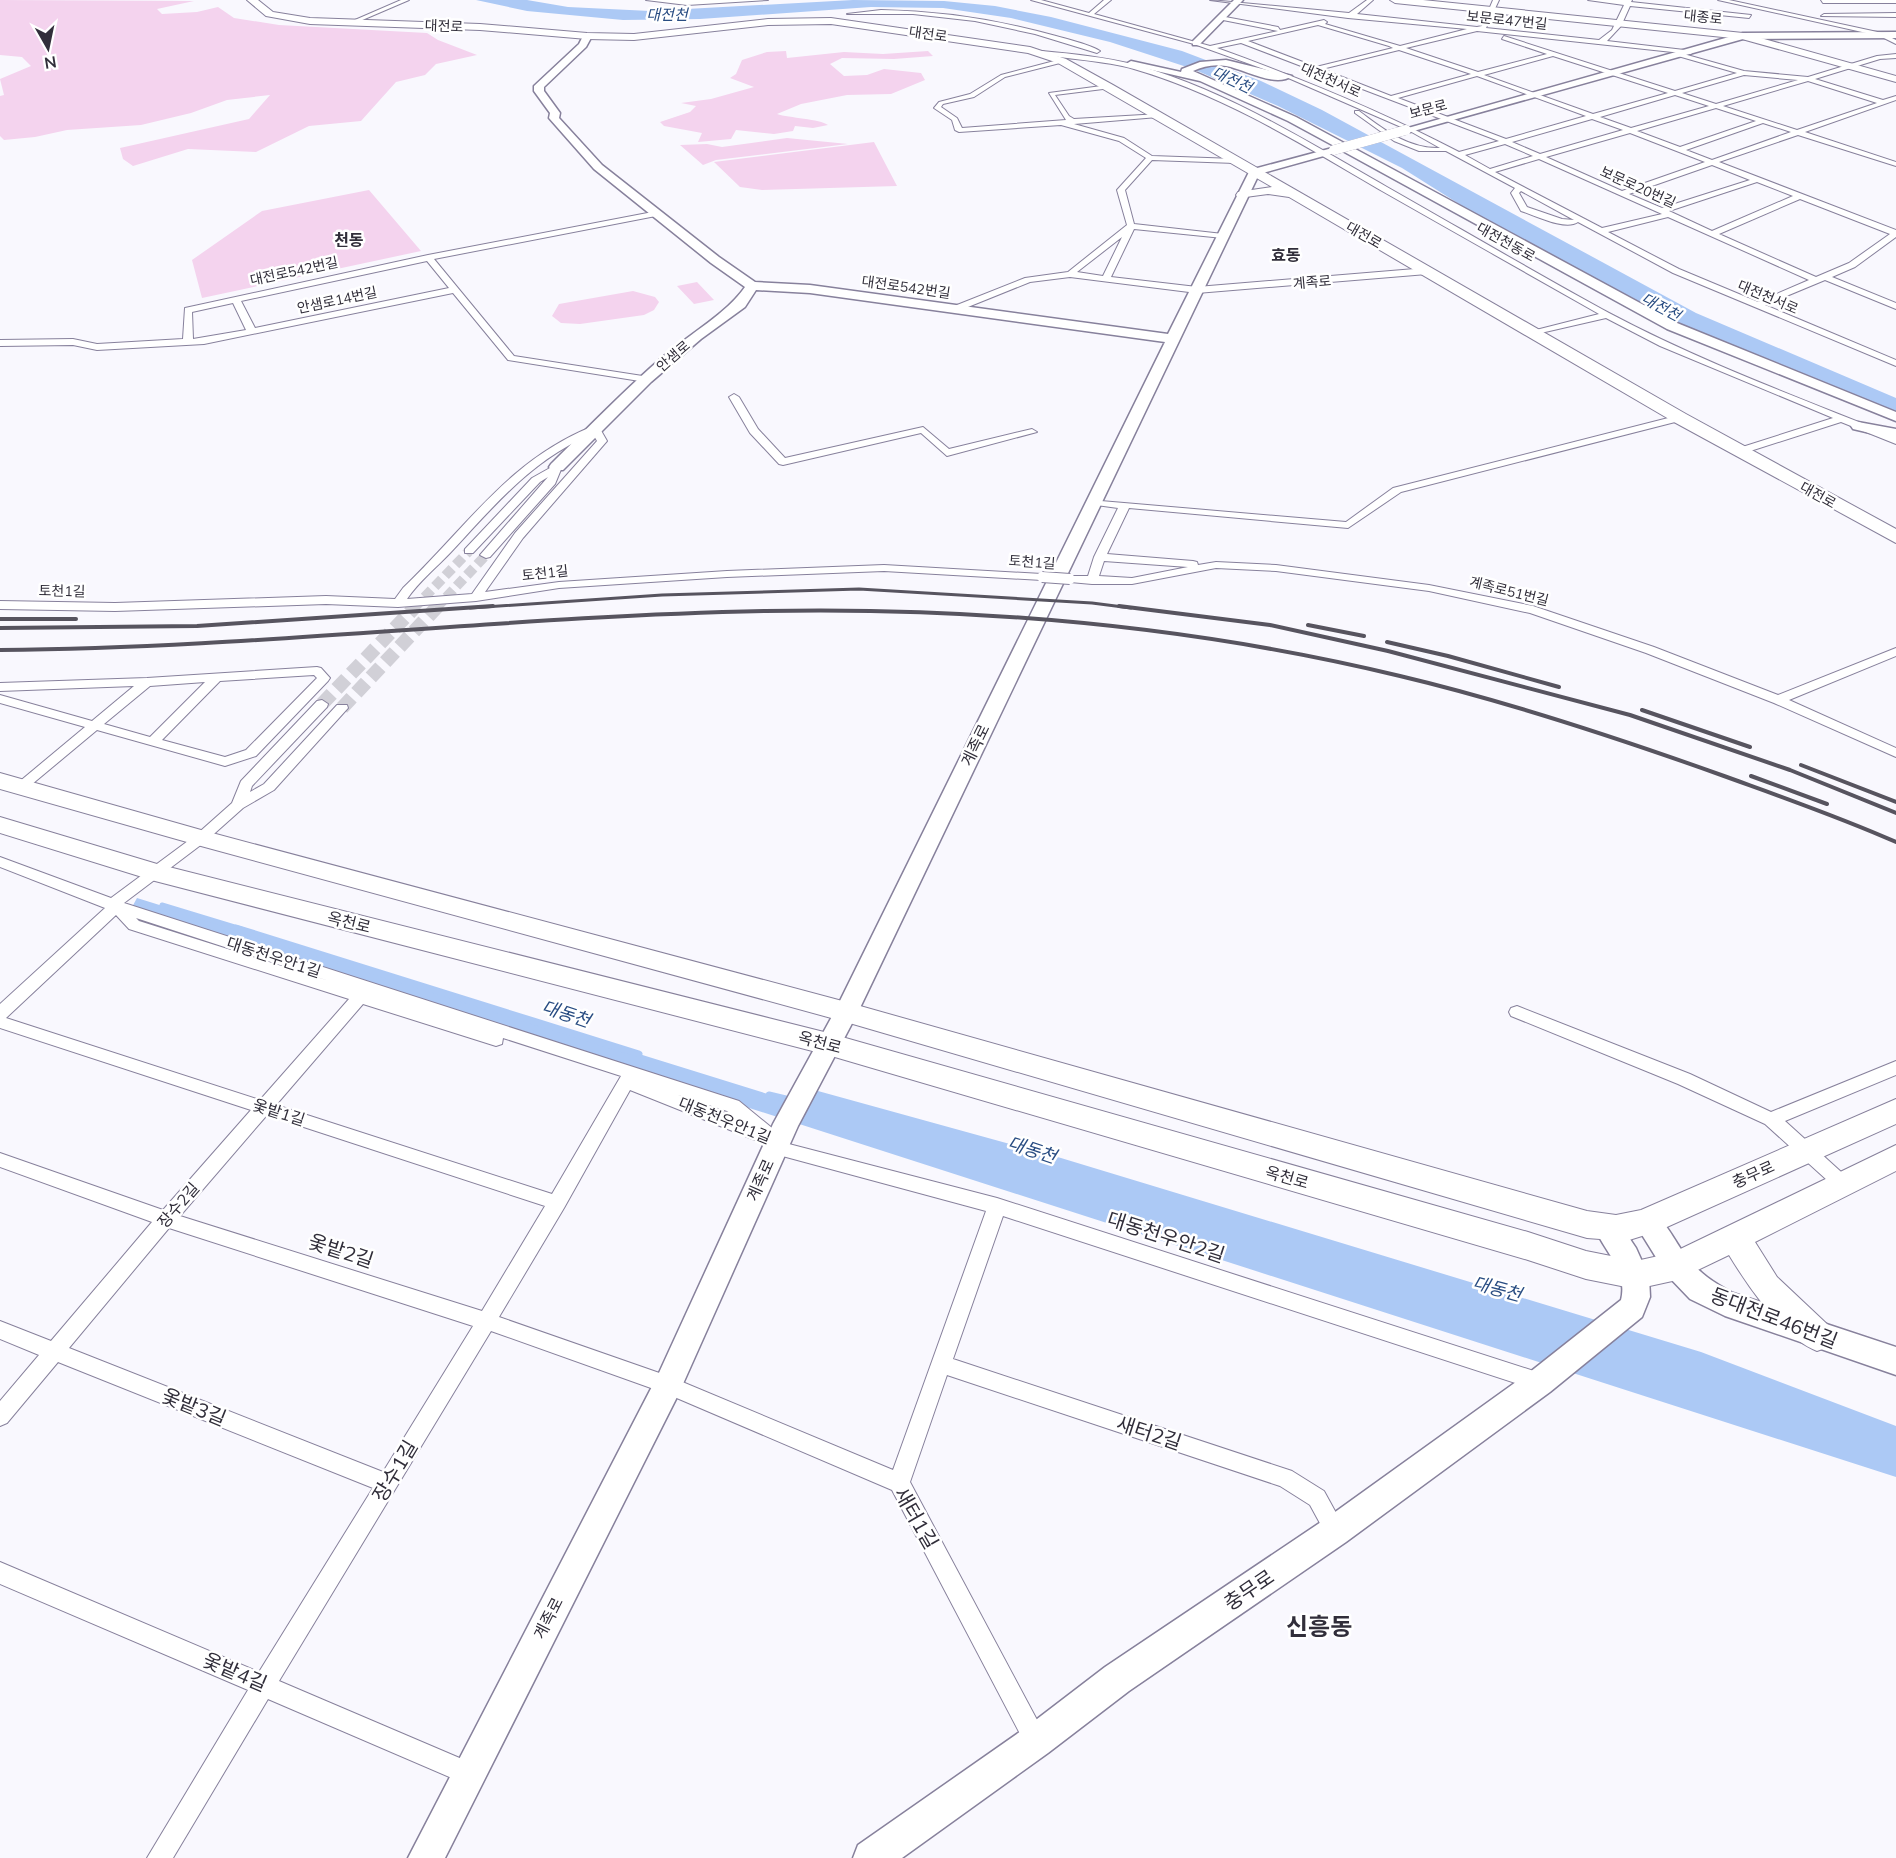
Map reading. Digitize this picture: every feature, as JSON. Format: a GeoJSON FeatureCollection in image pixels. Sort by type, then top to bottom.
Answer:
{"type":"FeatureCollection","features":[{"type":"Feature","properties":{"kind":"main road","name":"대전로"},"geometry":{"type":"LineString","coordinates":[[252,0],[270,14],[283,18],[351,23],[480,27],[585,38],[658,36],[848,14],[1042,53],[1062,61],[1109,87],[1680,418],[1896,537]]}},
{"type":"Feature","properties":{"kind":"main road","name":"대종로"},"geometry":{"type":"LineString","coordinates":[[1395,0],[1494,5],[1621,24],[1743,36],[1896,79]]}},
{"type":"Feature","properties":{"kind":"main road"},"geometry":{"type":"LineString","coordinates":[[1196,43],[1238,1]]}},
{"type":"Feature","properties":{"kind":"main road","name":"보문로"},"geometry":{"type":"LineString","coordinates":[[1254,172],[1743,36],[1896,35]]}},
{"type":"Feature","properties":{"kind":"main road"},"geometry":{"type":"LineString","coordinates":[[527,86],[573,43],[585,38]]}},
{"type":"Feature","properties":{"kind":"main road"},"geometry":{"type":"LineString","coordinates":[[554,118],[555,113],[539,91],[539,86],[583,45],[585,38]]}},
{"type":"Feature","properties":{"kind":"main road"},"geometry":{"type":"LineString","coordinates":[[1287,76],[1275,76],[1228,62],[1187,69],[1187,72],[1268,106],[1333,150],[1353,152],[1672,327],[1896,417]]}},
{"type":"Feature","properties":{"kind":"main road"},"geometry":{"type":"LineString","coordinates":[[1131,64],[1206,80]]}},
{"type":"Feature","properties":{"kind":"main road"},"geometry":{"type":"LineString","coordinates":[[531,99],[544,114],[554,118],[598,167],[715,260],[752,285]]}},
{"type":"Feature","properties":{"kind":"main road"},"geometry":{"type":"LineString","coordinates":[[1353,152],[1351,156],[1354,161],[1368,176],[1418,195],[1448,203]]}},
{"type":"Feature","properties":{"kind":"main road","name":"계족로"},"geometry":{"type":"LineString","coordinates":[[426,1858],[668,1385],[779,1138],[846,1012],[1254,172]]}},
{"type":"Feature","properties":{"kind":"main road"},"geometry":{"type":"LineString","coordinates":[[1243,195],[1268,190],[1290,193]]}},
{"type":"Feature","properties":{"kind":"main road","name":"대전로542번길"},"geometry":{"type":"LineString","coordinates":[[752,285],[810,289],[1173,339]]}},
{"type":"Feature","properties":{"kind":"main road","name":"안샘로"},"geometry":{"type":"LineString","coordinates":[[557,467],[646,379],[747,296],[752,285]]}},
{"type":"Feature","properties":{"kind":"main road"},"geometry":{"type":"LineString","coordinates":[[1858,426],[1896,434]]}},
{"type":"Feature","properties":{"kind":"main road"},"geometry":{"type":"LineString","coordinates":[[10,784],[201,838],[846,1012]]}},
{"type":"Feature","properties":{"kind":"main road","name":"옥천로"},"geometry":{"type":"LineString","coordinates":[[0,825],[155,872],[828,1044],[1586,1265],[1636,1275]]}},
{"type":"Feature","properties":{"kind":"main road","name":"충무로"},"geometry":{"type":"LineString","coordinates":[[846,1012],[1565,1220],[1608,1229],[1627,1229],[1647,1222],[1896,1111]]}},
{"type":"Feature","properties":{"kind":"main road"},"geometry":{"type":"LineString","coordinates":[[1608,1229],[1636,1275],[1677,1266],[1893,1162]]}},
{"type":"Feature","properties":{"kind":"main road","name":"동대전로46번길"},"geometry":{"type":"LineString","coordinates":[[1647,1222],[1677,1266],[1700,1290],[1725,1303],[1896,1361]]}},
{"type":"Feature","properties":{"kind":"main road"},"geometry":{"type":"LineString","coordinates":[[1734,1237],[1766,1287],[1817,1336]]}},
{"type":"Feature","properties":{"kind":"main road","name":"충무로"},"geometry":{"type":"LineString","coordinates":[[871,1858],[1036,1741],[1117,1679],[1335,1531],[1540,1382],[1632,1308],[1639,1296],[1636,1275]]}},
{"type":"Feature","properties":{"kind":"street"},"geometry":{"type":"LineString","coordinates":[[351,23],[406,0]]}},
{"type":"Feature","properties":{"kind":"street"},"geometry":{"type":"LineString","coordinates":[[649,0],[765,0]]}},
{"type":"Feature","properties":{"kind":"street","name":"대전천서로"},"geometry":{"type":"LineString","coordinates":[[1034,0],[1196,43],[1287,76],[1355,105],[1458,154],[1676,271],[1895,362]]}},
{"type":"Feature","properties":{"kind":"street"},"geometry":{"type":"LineString","coordinates":[[1091,14],[1108,0]]}},
{"type":"Feature","properties":{"kind":"street","name":"보문로47번길"},"geometry":{"type":"LineString","coordinates":[[1213,0],[1691,52]]}},
{"type":"Feature","properties":{"kind":"street"},"geometry":{"type":"LineString","coordinates":[[1210,48],[1352,15],[1370,0]]}},
{"type":"Feature","properties":{"kind":"street"},"geometry":{"type":"LineString","coordinates":[[1591,0],[1749,16]]}},
{"type":"Feature","properties":{"kind":"street"},"geometry":{"type":"LineString","coordinates":[[1721,0],[1750,3],[1814,16],[1882,35],[1896,42]]}},
{"type":"Feature","properties":{"kind":"street"},"geometry":{"type":"LineString","coordinates":[[1822,3],[1896,0]]}},
{"type":"Feature","properties":{"kind":"street"},"geometry":{"type":"LineString","coordinates":[[1582,47],[1602,42],[1621,24],[1628,2]]}},
{"type":"Feature","properties":{"kind":"street"},"geometry":{"type":"LineString","coordinates":[[1743,36],[1750,3]]}},
{"type":"Feature","properties":{"kind":"street"},"geometry":{"type":"LineString","coordinates":[[1287,76],[1484,27],[1494,5]]}},
{"type":"Feature","properties":{"kind":"street","name":"대전천동로"},"geometry":{"type":"LineString","coordinates":[[848,14],[878,12],[954,16],[1027,30],[1103,53],[1108,59]]}},
{"type":"Feature","properties":{"kind":"street"},"geometry":{"type":"LineString","coordinates":[[1814,16],[1896,15]]}},
{"type":"Feature","properties":{"kind":"street"},"geometry":{"type":"LineString","coordinates":[[1220,18],[1284,30]]}},
{"type":"Feature","properties":{"kind":"street"},"geometry":{"type":"LineString","coordinates":[[1317,23],[1398,47],[1534,95],[1896,234]]}},
{"type":"Feature","properties":{"kind":"street"},"geometry":{"type":"LineString","coordinates":[[1478,29],[1610,74],[1896,164]]}},
{"type":"Feature","properties":{"kind":"street","name":"보문로20번길"},"geometry":{"type":"LineString","coordinates":[[1242,41],[1502,140],[1712,234],[1821,279],[1896,306]]}},
{"type":"Feature","properties":{"kind":"street"},"geometry":{"type":"LineString","coordinates":[[1377,100],[1572,49]]}},
{"type":"Feature","properties":{"kind":"street","name":"대전천동로"},"geometry":{"type":"LineString","coordinates":[[1042,53],[1108,59],[1131,64],[1255,115],[1288,134],[1333,150],[1368,176],[1607,315],[1663,344],[1896,441]]}},
{"type":"Feature","properties":{"kind":"street"},"geometry":{"type":"LineString","coordinates":[[1680,55],[1744,73],[1808,79],[1884,103],[1896,109]]}},
{"type":"Feature","properties":{"kind":"street"},"geometry":{"type":"LineString","coordinates":[[1489,171],[1879,57],[1896,56]]}},
{"type":"Feature","properties":{"kind":"street"},"geometry":{"type":"LineString","coordinates":[[1062,61],[1003,76],[972,96],[940,103],[937,108],[955,119],[959,130],[1158,115]]}},
{"type":"Feature","properties":{"kind":"street"},"geometry":{"type":"LineString","coordinates":[[1458,154],[1744,73]]}},
{"type":"Feature","properties":{"kind":"street"},"geometry":{"type":"LineString","coordinates":[[1067,122],[1051,94],[1109,87]]}},
{"type":"Feature","properties":{"kind":"street"},"geometry":{"type":"LineString","coordinates":[[1620,194],[1896,99]]}},
{"type":"Feature","properties":{"kind":"street"},"geometry":{"type":"LineString","coordinates":[[1366,103],[1355,105],[1358,113],[1395,139],[1431,151],[1448,149]]}},
{"type":"Feature","properties":{"kind":"street"},"geometry":{"type":"LineString","coordinates":[[1679,150],[1763,121]]}},
{"type":"Feature","properties":{"kind":"street"},"geometry":{"type":"LineString","coordinates":[[1067,122],[1122,141],[1150,158],[1235,161]]}},
{"type":"Feature","properties":{"kind":"street"},"geometry":{"type":"LineString","coordinates":[[1288,134],[1303,135],[1333,150]]}},
{"type":"Feature","properties":{"kind":"street"},"geometry":{"type":"LineString","coordinates":[[1106,279],[1131,226],[1121,190],[1150,158]]}},
{"type":"Feature","properties":{"kind":"street"},"geometry":{"type":"LineString","coordinates":[[1600,231],[1665,213],[1757,180]]}},
{"type":"Feature","properties":{"kind":"street"},"geometry":{"type":"LineString","coordinates":[[1520,188],[1515,193],[1520,210],[1561,221],[1584,223]]}},
{"type":"Feature","properties":{"kind":"street"},"geometry":{"type":"LineString","coordinates":[[1712,234],[1798,197]]}},
{"type":"Feature","properties":{"kind":"street","name":"대전로542번길"},"geometry":{"type":"LineString","coordinates":[[188,342],[188,310],[428,257],[658,213]]}},
{"type":"Feature","properties":{"kind":"street"},"geometry":{"type":"LineString","coordinates":[[1070,274],[1131,226],[1223,236]]}},
{"type":"Feature","properties":{"kind":"street"},"geometry":{"type":"LineString","coordinates":[[1756,306],[1852,265],[1896,234]]}},
{"type":"Feature","properties":{"kind":"street"},"geometry":{"type":"LineString","coordinates":[[428,257],[511,358],[646,379]]}},
{"type":"Feature","properties":{"kind":"street","name":"계족로"},"geometry":{"type":"LineString","coordinates":[[1197,290],[1427,271]]}},
{"type":"Feature","properties":{"kind":"street"},"geometry":{"type":"LineString","coordinates":[[955,309],[1028,280],[1070,274],[1197,290]]}},
{"type":"Feature","properties":{"kind":"street","name":"안샘로14번길"},"geometry":{"type":"LineString","coordinates":[[0,343],[73,342],[97,347],[204,341],[454,290]]}},
{"type":"Feature","properties":{"kind":"street","name":"대전로542번길"},"geometry":{"type":"LineString","coordinates":[[236,299],[252,332]]}},
{"type":"Feature","properties":{"kind":"street"},"geometry":{"type":"LineString","coordinates":[[1535,333],[1607,315]]}},
{"type":"Feature","properties":{"kind":"street"},"geometry":{"type":"LineString","coordinates":[[734,397],[754,431],[783,462],[923,430],[947,453],[1032,432]]}},
{"type":"Feature","properties":{"kind":"street"},"geometry":{"type":"LineString","coordinates":[[1093,502],[1348,525],[1397,490],[1680,418]]}},
{"type":"Feature","properties":{"kind":"street"},"geometry":{"type":"LineString","coordinates":[[1740,452],[1840,418]]}},
{"type":"Feature","properties":{"kind":"street"},"geometry":{"type":"LineString","coordinates":[[398,603],[407,590],[532,463],[575,435],[595,429],[602,441],[579,471],[491,568],[476,597]]}},
{"type":"Feature","properties":{"kind":"street"},"geometry":{"type":"LineString","coordinates":[[469,551],[536,480],[557,467]]}},
{"type":"Feature","properties":{"kind":"street"},"geometry":{"type":"LineString","coordinates":[[486,555],[551,482],[557,467]]}},
{"type":"Feature","properties":{"kind":"street"},"geometry":{"type":"LineString","coordinates":[[1092,581],[1125,505]]}},
{"type":"Feature","properties":{"kind":"street"},"geometry":{"type":"LineString","coordinates":[[1101,557],[1216,566]]}},
{"type":"Feature","properties":{"kind":"street","name":"계족로51번길"},"geometry":{"type":"LineString","coordinates":[[1092,581],[1132,580],[1216,566],[1276,568],[1429,588],[1533,610],[1650,650],[1778,700],[1896,753]]}},
{"type":"Feature","properties":{"kind":"street","name":"토천1길"},"geometry":{"type":"LineString","coordinates":[[0,605],[116,607],[327,600],[398,603],[476,597],[559,585],[727,574],[884,568],[1092,581]]}},
{"type":"Feature","properties":{"kind":"street"},"geometry":{"type":"LineString","coordinates":[[1778,700],[1896,652]]}},
{"type":"Feature","properties":{"kind":"street"},"geometry":{"type":"LineString","coordinates":[[0,687],[147,682],[317,671],[324,678],[251,753],[225,762],[0,699]]}},
{"type":"Feature","properties":{"kind":"street"},"geometry":{"type":"LineString","coordinates":[[153,742],[217,677]]}},
{"type":"Feature","properties":{"kind":"street"},"geometry":{"type":"LineString","coordinates":[[10,784],[95,725],[147,682]]}},
{"type":"Feature","properties":{"kind":"street"},"geometry":{"type":"LineString","coordinates":[[238,806],[246,784],[322,704]]}},
{"type":"Feature","properties":{"kind":"street"},"geometry":{"type":"LineString","coordinates":[[0,1014],[115,905],[238,806],[269,787],[342,708]]}},
{"type":"Feature","properties":{"kind":"street","name":"대동천우안1길"},"geometry":{"type":"LineString","coordinates":[[0,862],[115,905],[733,1106],[779,1138]]}},
{"type":"Feature","properties":{"kind":"street","name":"대동천우안1길"},"geometry":{"type":"LineString","coordinates":[[115,905],[134,925],[626,1081],[779,1138]]}},
{"type":"Feature","properties":{"kind":"street","name":"장수2길"},"geometry":{"type":"LineString","coordinates":[[0,1416],[166,1219],[360,997]]}},
{"type":"Feature","properties":{"kind":"street"},"geometry":{"type":"LineString","coordinates":[[1517,1012],[1684,1079],[1772,1119],[1844,1185]]}},
{"type":"Feature","properties":{"kind":"street","name":"옻밭1길"},"geometry":{"type":"LineString","coordinates":[[0,1022],[558,1203]]}},
{"type":"Feature","properties":{"kind":"street"},"geometry":{"type":"LineString","coordinates":[[1772,1119],[1896,1068]]}},
{"type":"Feature","properties":{"kind":"street","name":"장수1길"},"geometry":{"type":"LineString","coordinates":[[159,1858],[558,1203],[626,1081]]}},
{"type":"Feature","properties":{"kind":"street","name":"대동천우안2길"},"geometry":{"type":"LineString","coordinates":[[779,1138],[998,1206],[1540,1382]]}},
{"type":"Feature","properties":{"kind":"street","name":"옻밭2길"},"geometry":{"type":"LineString","coordinates":[[0,1160],[166,1219],[486,1321],[668,1385]]}},
{"type":"Feature","properties":{"kind":"street"},"geometry":{"type":"LineString","coordinates":[[899,1483],[998,1206]]}},
{"type":"Feature","properties":{"kind":"street","name":"옻밭3길"},"geometry":{"type":"LineString","coordinates":[[0,1330],[388,1484]]}},
{"type":"Feature","properties":{"kind":"street","name":"새터2길"},"geometry":{"type":"LineString","coordinates":[[941,1364],[1285,1478],[1317,1498],[1335,1531]]}},
{"type":"Feature","properties":{"kind":"street","name":"새터1길"},"geometry":{"type":"LineString","coordinates":[[668,1385],[899,1483],[1036,1741]]}},
{"type":"Feature","properties":{"kind":"street","name":"옻밭4길"},"geometry":{"type":"LineString","coordinates":[[0,1573],[468,1773]]}},
{"type":"Feature","properties":{"kind":"shaded area"},"geometry":{"type":"Polygon","coordinates":[[[0,0],[194,1],[157,9],[162,14],[197,12],[218,7],[234,18],[279,25],[427,33],[438,40],[477,55],[436,64],[425,75],[396,82],[361,121],[309,126],[256,152],[188,149],[133,166],[123,159],[120,148],[249,119],[270,95],[227,100],[191,113],[141,125],[67,130],[35,137],[4,140],[0,136],[0,96],[4,95],[0,79],[31,66],[22,57],[0,55],[0,0]]]}},
{"type":"Feature","properties":{"kind":"shaded area"},"geometry":{"type":"Polygon","coordinates":[[[786,51],[787,58],[844,52],[883,54],[928,51],[933,56],[894,59],[842,58],[830,64],[844,76],[867,75],[884,69],[921,73],[925,80],[891,94],[847,95],[801,104],[777,114],[818,121],[828,125],[813,128],[795,126],[793,131],[774,134],[736,130],[731,139],[698,142],[702,133],[664,126],[660,122],[690,112],[696,106],[681,103],[711,99],[754,87],[730,78],[736,74],[742,60],[767,52],[786,51]]]}},
{"type":"Feature","properties":{"kind":"shaded area"},"geometry":{"type":"Polygon","coordinates":[[[787,138],[848,144],[716,160],[703,165],[680,145],[707,144],[722,147],[787,138]]]}},
{"type":"Feature","properties":{"kind":"shaded area"},"geometry":{"type":"Polygon","coordinates":[[[874,142],[897,186],[762,190],[740,187],[714,162],[874,142]]]}},
{"type":"Feature","properties":{"kind":"shaded area"},"geometry":{"type":"Polygon","coordinates":[[[369,190],[421,251],[202,298],[192,260],[262,211],[369,190]]]}},
{"type":"Feature","properties":{"kind":"shaded area"},"geometry":{"type":"Polygon","coordinates":[[[697,282],[714,300],[694,304],[677,286],[697,282]]]}},
{"type":"Feature","properties":{"kind":"shaded area"},"geometry":{"type":"Polygon","coordinates":[[[633,291],[655,297],[659,302],[654,310],[644,315],[580,324],[561,323],[552,316],[559,304],[633,291]]]}},
{"type":"Feature","properties":{"kind":"water","name":"대전천"},"geometry":{"type":"Polygon","coordinates":[[[476,0],[527,0],[568,7],[650,11],[853,0],[944,1],[995,6],[1051,17],[1182,51],[1261,81],[1322,110],[1696,313],[1896,398],[1896,412],[1680,325],[1483,219],[1402,168],[1278,106],[1193,69],[1110,42],[1011,18],[943,8],[871,7],[700,19],[623,20],[527,11],[476,0]]]}},
{"type":"Feature","properties":{"kind":"water"},"geometry":{"type":"Polygon","coordinates":[[[137,898],[797,1103],[818,1091],[1061,1158],[1701,1352],[1896,1426],[1896,1477],[131,909],[137,898]]]}},
{"type":"Feature","properties":{"kind":"waterway","name":"대동천"},"geometry":{"type":"LineString","coordinates":[[162,905],[241,929]]}},
{"type":"Feature","properties":{"kind":"waterway","name":"대동천"},"geometry":{"type":"LineString","coordinates":[[236,928],[639,1054]]}},
{"type":"Feature","properties":{"kind":"waterway","name":"대동천"},"geometry":{"type":"LineString","coordinates":[[769,1095],[794,1101]]}},
{"type":"Feature","properties":{"kind":"tunnel"},"geometry":{"type":"LineString","coordinates":[[414,608],[469,551]]}},
{"type":"Feature","properties":{"kind":"tunnel"},"geometry":{"type":"LineString","coordinates":[[436,608],[486,555]]}},
{"type":"Feature","properties":{"kind":"tunnel"},"geometry":{"type":"LineString","coordinates":[[322,704],[416,606]]}},
{"type":"Feature","properties":{"kind":"tunnel"},"geometry":{"type":"LineString","coordinates":[[342,708],[438,606]]}},
{"type":"Feature","properties":{"kind":"railway"},"geometry":{"type":"LineString","coordinates":[[470,608],[662,595],[859,589],[1092,603],[1131,608]]}},
{"type":"Feature","properties":{"kind":"railway"},"geometry":{"type":"LineString","coordinates":[[0,628],[197,626],[493,606]]}},
{"type":"Feature","properties":{"kind":"railway"},"geometry":{"type":"LineString","coordinates":[[1119,606],[1270,625],[1388,651],[1630,715],[1790,770],[1896,813]]}},
{"type":"Feature","properties":{"kind":"railway"},"geometry":{"type":"LineString","coordinates":[[0,650],[192,644],[573,619],[765,611],[925,612],[1085,623],[1243,644],[1400,676],[1482,697],[1684,762],[1854,824],[1896,842]]}},
{"type":"Feature","properties":{"kind":"railway"},"geometry":{"type":"LineString","coordinates":[[0,619],[76,619]]}},
{"type":"Feature","properties":{"kind":"railway"},"geometry":{"type":"LineString","coordinates":[[1308,625],[1364,636]]}},
{"type":"Feature","properties":{"kind":"railway"},"geometry":{"type":"LineString","coordinates":[[1387,642],[1448,656],[1559,687]]}},
{"type":"Feature","properties":{"kind":"railway"},"geometry":{"type":"LineString","coordinates":[[1642,710],[1750,747]]}},
{"type":"Feature","properties":{"kind":"railway"},"geometry":{"type":"LineString","coordinates":[[1801,765],[1896,802]]}},
{"type":"Feature","properties":{"kind":"railway"},"geometry":{"type":"LineString","coordinates":[[1751,776],[1827,804]]}},
{"type":"Feature","properties":{"kind":"district","name":"천동"},"geometry":{"type":"Point","coordinates":[349,240]}},
{"type":"Feature","properties":{"kind":"district","name":"효동"},"geometry":{"type":"Point","coordinates":[1286,255]}},
{"type":"Feature","properties":{"kind":"district","name":"신흥동"},"geometry":{"type":"Point","coordinates":[1319,1627]}}]}
